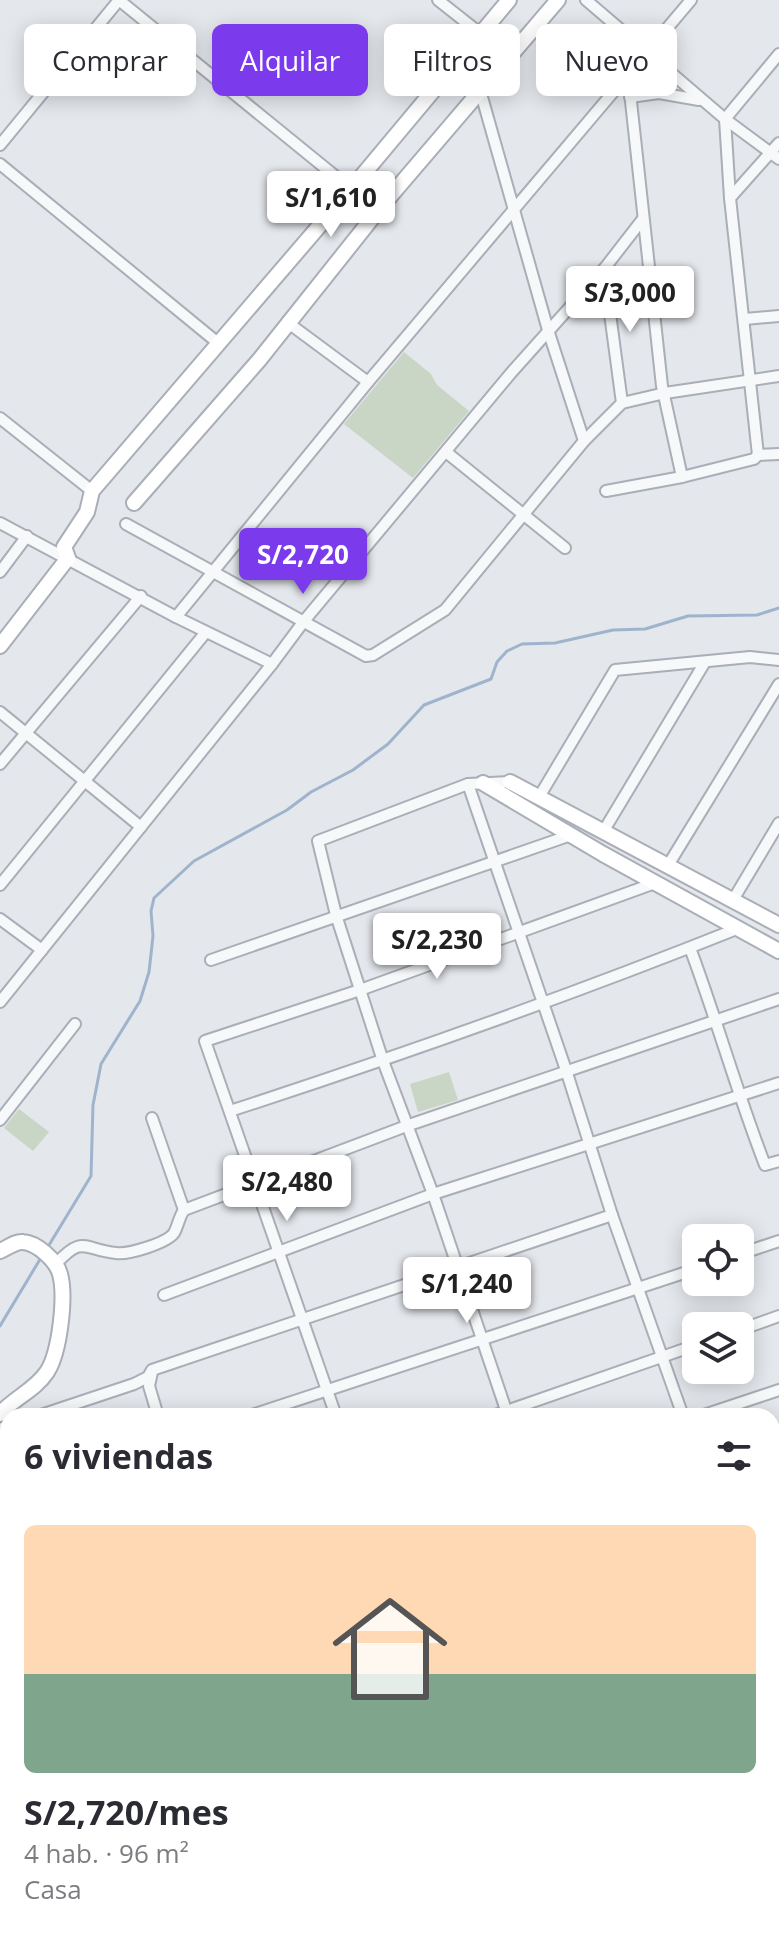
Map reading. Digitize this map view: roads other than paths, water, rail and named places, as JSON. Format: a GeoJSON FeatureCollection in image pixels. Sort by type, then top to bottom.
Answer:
{"type":"FeatureCollection","features":[{"type":"Feature","properties":{"kind":"street"},"geometry":{"type":"LineString","coordinates":[[0,145],[119,0],[351,189]]}},
{"type":"Feature","properties":{"kind":"street"},"geometry":{"type":"LineString","coordinates":[[438,0],[468,24]]}},
{"type":"Feature","properties":{"kind":"street"},"geometry":{"type":"LineString","coordinates":[[489,24],[509,0]]}},
{"type":"Feature","properties":{"kind":"street"},"geometry":{"type":"LineString","coordinates":[[520,44],[558,0]]}},
{"type":"Feature","properties":{"kind":"street"},"geometry":{"type":"LineString","coordinates":[[586,0],[615,24]]}},
{"type":"Feature","properties":{"kind":"street"},"geometry":{"type":"LineString","coordinates":[[672,24],[691,0]]}},
{"type":"Feature","properties":{"kind":"street"},"geometry":{"type":"LineString","coordinates":[[758,455],[730,198],[725,119],[779,54]]}},
{"type":"Feature","properties":{"kind":"street"},"geometry":{"type":"LineString","coordinates":[[677,77],[725,119],[775,156]]}},
{"type":"Feature","properties":{"kind":"street"},"geometry":{"type":"LineString","coordinates":[[682,477],[665,393],[642,220],[630,97],[659,93],[705,102]]}},
{"type":"Feature","properties":{"kind":"street"},"geometry":{"type":"LineString","coordinates":[[68,558],[64,547],[87,512],[92,491],[429,96]]}},
{"type":"Feature","properties":{"kind":"street"},"geometry":{"type":"LineString","coordinates":[[134,503],[260,359],[287,322],[475,96]]}},
{"type":"Feature","properties":{"kind":"street"},"geometry":{"type":"LineString","coordinates":[[482,96],[548,330],[584,441]]}},
{"type":"Feature","properties":{"kind":"street"},"geometry":{"type":"LineString","coordinates":[[176,617],[368,382],[609,96]]}},
{"type":"Feature","properties":{"kind":"street"},"geometry":{"type":"LineString","coordinates":[[730,198],[775,156],[779,143]]}},
{"type":"Feature","properties":{"kind":"street"},"geometry":{"type":"LineString","coordinates":[[0,164],[218,343]]}},
{"type":"Feature","properties":{"kind":"street"},"geometry":{"type":"LineString","coordinates":[[0,1002],[304,621],[548,330],[604,269],[642,220]]}},
{"type":"Feature","properties":{"kind":"street"},"geometry":{"type":"LineString","coordinates":[[604,269],[622,403]]}},
{"type":"Feature","properties":{"kind":"street"},"geometry":{"type":"LineString","coordinates":[[745,319],[779,316]]}},
{"type":"Feature","properties":{"kind":"street"},"geometry":{"type":"LineString","coordinates":[[287,322],[368,382]]}},
{"type":"Feature","properties":{"kind":"street"},"geometry":{"type":"LineString","coordinates":[[126,524],[366,656],[373,655],[445,610],[523,512],[584,441],[622,403],[665,393],[779,376]]}},
{"type":"Feature","properties":{"kind":"street"},"geometry":{"type":"LineString","coordinates":[[0,418],[92,491]]}},
{"type":"Feature","properties":{"kind":"street"},"geometry":{"type":"LineString","coordinates":[[446,452],[565,548]]}},
{"type":"Feature","properties":{"kind":"street"},"geometry":{"type":"LineString","coordinates":[[606,491],[682,477],[754,459],[758,455],[779,454]]}},
{"type":"Feature","properties":{"kind":"street"},"geometry":{"type":"LineString","coordinates":[[0,523],[176,617],[272,664]]}},
{"type":"Feature","properties":{"kind":"street"},"geometry":{"type":"LineString","coordinates":[[0,572],[27,536]]}},
{"type":"Feature","properties":{"kind":"street"},"geometry":{"type":"LineString","coordinates":[[0,646],[68,558]]}},
{"type":"Feature","properties":{"kind":"street"},"geometry":{"type":"LineString","coordinates":[[0,764],[141,596]]}},
{"type":"Feature","properties":{"kind":"street"},"geometry":{"type":"LineString","coordinates":[[0,885],[206,632]]}},
{"type":"Feature","properties":{"kind":"street"},"geometry":{"type":"LineString","coordinates":[[539,797],[615,670],[750,657],[779,660]]}},
{"type":"Feature","properties":{"kind":"street"},"geometry":{"type":"LineString","coordinates":[[603,832],[705,662]]}},
{"type":"Feature","properties":{"kind":"street"},"geometry":{"type":"LineString","coordinates":[[667,867],[779,684]]}},
{"type":"Feature","properties":{"kind":"street"},"geometry":{"type":"LineString","coordinates":[[0,712],[141,827]]}},
{"type":"Feature","properties":{"kind":"street"},"geometry":{"type":"LineString","coordinates":[[505,1408],[409,1125],[383,1061],[336,915],[318,841],[476,784],[510,782],[779,925]]}},
{"type":"Feature","properties":{"kind":"street"},"geometry":{"type":"LineString","coordinates":[[476,784],[779,951]]}},
{"type":"Feature","properties":{"kind":"street"},"geometry":{"type":"LineString","coordinates":[[476,784],[493,863],[680,1408]]}},
{"type":"Feature","properties":{"kind":"street"},"geometry":{"type":"LineString","coordinates":[[733,900],[779,823]]}},
{"type":"Feature","properties":{"kind":"street"},"geometry":{"type":"LineString","coordinates":[[211,960],[571,835]]}},
{"type":"Feature","properties":{"kind":"street"},"geometry":{"type":"LineString","coordinates":[[334,1408],[205,1041],[360,990],[655,883]]}},
{"type":"Feature","properties":{"kind":"street"},"geometry":{"type":"LineString","coordinates":[[0,919],[42,950]]}},
{"type":"Feature","properties":{"kind":"street"},"geometry":{"type":"LineString","coordinates":[[230,1111],[542,1005],[739,928]]}},
{"type":"Feature","properties":{"kind":"street"},"geometry":{"type":"LineString","coordinates":[[690,948],[717,1020],[738,1097],[765,1165],[779,1161]]}},
{"type":"Feature","properties":{"kind":"street"},"geometry":{"type":"LineString","coordinates":[[184,1210],[409,1125],[779,999]]}},
{"type":"Feature","properties":{"kind":"street"},"geometry":{"type":"LineString","coordinates":[[0,1120],[75,1024]]}},
{"type":"Feature","properties":{"kind":"street"},"geometry":{"type":"LineString","coordinates":[[164,1295],[433,1194],[779,1083]]}},
{"type":"Feature","properties":{"kind":"street"},"geometry":{"type":"LineString","coordinates":[[56,1264],[67,1251],[84,1245],[115,1253],[156,1245],[174,1232],[184,1210],[152,1118]]}},
{"type":"Feature","properties":{"kind":"street"},"geometry":{"type":"LineString","coordinates":[[62,1408],[134,1384],[148,1377],[152,1370],[612,1215]]}},
{"type":"Feature","properties":{"kind":"street"},"geometry":{"type":"LineString","coordinates":[[754,1249],[779,1241]]}},
{"type":"Feature","properties":{"kind":"street"},"geometry":{"type":"LineString","coordinates":[[0,1251],[18,1242],[26,1242],[49,1256],[60,1271],[61,1303],[53,1358],[39,1382],[7,1408]]}},
{"type":"Feature","properties":{"kind":"street"},"geometry":{"type":"LineString","coordinates":[[272,1408],[682,1274]]}},
{"type":"Feature","properties":{"kind":"street"},"geometry":{"type":"LineString","coordinates":[[754,1325],[779,1316]]}},
{"type":"Feature","properties":{"kind":"street"},"geometry":{"type":"LineString","coordinates":[[523,1408],[682,1350]]}},
{"type":"Feature","properties":{"kind":"street"},"geometry":{"type":"LineString","coordinates":[[152,1370],[149,1386],[156,1408]]}},
{"type":"Feature","properties":{"kind":"street"},"geometry":{"type":"LineString","coordinates":[[725,1408],[779,1390]]}},
{"type":"Feature","properties":{"kind":"waterway"},"geometry":{"type":"LineString","coordinates":[[46,1250],[91,1176],[93,1105],[101,1064],[140,1001],[149,972],[154,898],[194,861],[353,770],[388,744],[424,705],[491,679],[497,662],[507,651],[522,644],[555,643],[613,630],[645,629],[688,616],[757,615],[779,608]]}},
{"type":"Feature","properties":{"kind":"waterway"},"geometry":{"type":"LineString","coordinates":[[0,1326],[42,1256]]}}]}
